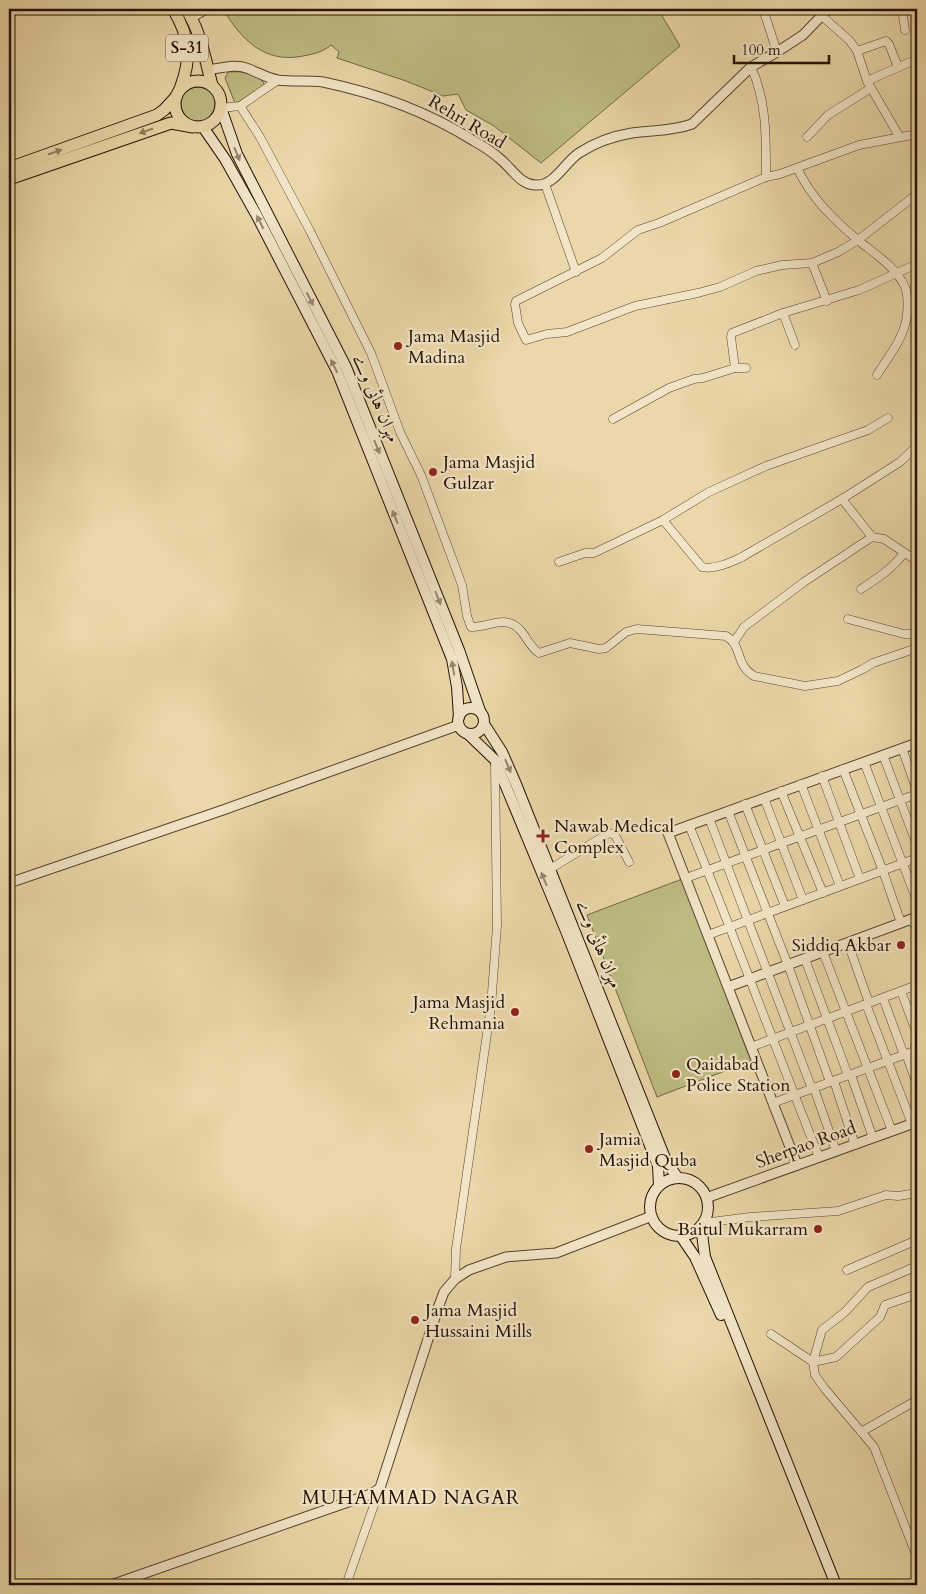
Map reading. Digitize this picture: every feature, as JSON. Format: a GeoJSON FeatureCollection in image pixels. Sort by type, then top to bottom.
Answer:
{"type":"FeatureCollection","features":[{"type":"Feature","properties":{"kind":"main road","name":"S-31"},"geometry":{"type":"LineString","coordinates":[[183,12],[202,43],[212,85]]}},
{"type":"Feature","properties":{"kind":"main road","name":"S-31"},"geometry":{"type":"LineString","coordinates":[[178,93],[187,71],[189,55],[181,22],[183,12]]}},
{"type":"Feature","properties":{"kind":"main road"},"geometry":{"type":"LineString","coordinates":[[9,168],[156,115],[164,110],[188,83],[196,80],[204,80],[212,85],[218,91],[221,99],[221,108],[218,116],[212,123],[198,127],[171,123],[9,179]]}},
{"type":"Feature","properties":{"kind":"main road"},"geometry":{"type":"LineString","coordinates":[[178,93],[175,106],[178,115],[184,122],[198,127],[225,159],[257,216],[336,371],[452,659],[457,687],[459,721],[463,731],[495,760],[566,931],[658,1166],[659,1186]]}},
{"type":"Feature","properties":{"kind":"main road","name":"مہران ہائی وے"},"geometry":{"type":"LineString","coordinates":[[221,108],[241,163],[346,367],[459,650],[480,711]]}},
{"type":"Feature","properties":{"kind":"main road"},"geometry":{"type":"LineString","coordinates":[[459,721],[465,709],[470,708],[483,714],[484,724],[478,732],[468,734]]}},
{"type":"Feature","properties":{"kind":"main road","name":"مہران ہائی وے"},"geometry":{"type":"LineString","coordinates":[[484,724],[502,752],[667,1163],[678,1178]]}},
{"type":"Feature","properties":{"kind":"main road"},"geometry":{"type":"LineString","coordinates":[[678,1178],[690,1180],[700,1187],[708,1206],[702,1224],[685,1235],[667,1233],[660,1229],[652,1216],[651,1200],[659,1186],[668,1180],[678,1178]]}},
{"type":"Feature","properties":{"kind":"main road"},"geometry":{"type":"LineString","coordinates":[[702,1224],[705,1257],[830,1585]]}},
{"type":"Feature","properties":{"kind":"main road"},"geometry":{"type":"LineString","coordinates":[[680,1235],[695,1257],[836,1585]]}},
{"type":"Feature","properties":{"kind":"street"},"geometry":{"type":"LineString","coordinates":[[183,12],[206,9]]}},
{"type":"Feature","properties":{"kind":"street"},"geometry":{"type":"LineString","coordinates":[[902,9],[905,30]]}},
{"type":"Feature","properties":{"kind":"street"},"geometry":{"type":"LineString","coordinates":[[764,12],[777,52]]}},
{"type":"Feature","properties":{"kind":"street"},"geometry":{"type":"LineString","coordinates":[[576,272],[545,184],[554,178],[578,153],[611,137],[680,128],[692,124],[751,66],[803,35],[825,12],[857,51],[869,85],[899,136]]}},
{"type":"Feature","properties":{"kind":"street"},"geometry":{"type":"LineString","coordinates":[[857,51],[886,41],[898,67]]}},
{"type":"Feature","properties":{"kind":"street"},"geometry":{"type":"LineString","coordinates":[[806,137],[830,113],[869,85],[898,67],[917,59]]}},
{"type":"Feature","properties":{"kind":"street","name":"Rehri Road"},"geometry":{"type":"LineString","coordinates":[[208,70],[232,66],[248,68],[278,80],[320,82],[368,93],[410,108],[445,124],[500,158],[520,179],[534,185],[545,184]]}},
{"type":"Feature","properties":{"kind":"street"},"geometry":{"type":"LineString","coordinates":[[751,66],[759,83],[766,128],[766,177]]}},
{"type":"Feature","properties":{"kind":"street"},"geometry":{"type":"LineString","coordinates":[[221,108],[240,106],[278,80]]}},
{"type":"Feature","properties":{"kind":"street"},"geometry":{"type":"LineString","coordinates":[[240,106],[260,137],[310,231],[371,353],[400,432],[421,475],[462,585],[471,627],[500,622],[513,624],[521,630],[539,653],[570,643],[599,650],[606,648],[626,632],[637,629],[726,636],[734,642],[741,664],[747,672],[754,676],[805,686],[838,682],[873,663],[917,648]]}},
{"type":"Feature","properties":{"kind":"street"},"geometry":{"type":"LineString","coordinates":[[917,134],[860,145],[780,174],[766,177],[659,223],[638,230],[602,258],[516,301],[518,323],[526,340],[546,334],[567,332],[635,306],[720,287],[756,271],[782,265],[812,263],[838,252],[858,240],[917,194]]}},
{"type":"Feature","properties":{"kind":"street"},"geometry":{"type":"LineString","coordinates":[[797,168],[811,193],[824,208],[896,272],[904,286],[906,293],[905,326],[877,375]]}},
{"type":"Feature","properties":{"kind":"street"},"geometry":{"type":"LineString","coordinates":[[812,263],[828,301]]}},
{"type":"Feature","properties":{"kind":"street"},"geometry":{"type":"LineString","coordinates":[[735,368],[732,333],[783,313],[860,290],[917,264]]}},
{"type":"Feature","properties":{"kind":"street"},"geometry":{"type":"LineString","coordinates":[[783,313],[795,345]]}},
{"type":"Feature","properties":{"kind":"street"},"geometry":{"type":"LineString","coordinates":[[613,419],[669,388],[735,368],[746,368]]}},
{"type":"Feature","properties":{"kind":"street"},"geometry":{"type":"LineString","coordinates":[[559,562],[584,553],[594,553],[663,520],[709,492],[766,466],[868,430],[888,418]]}},
{"type":"Feature","properties":{"kind":"street"},"geometry":{"type":"LineString","coordinates":[[663,520],[702,567],[706,568],[728,563],[742,557],[842,499],[900,462],[917,446]]}},
{"type":"Feature","properties":{"kind":"street"},"geometry":{"type":"LineString","coordinates":[[842,499],[872,537],[884,540],[917,561]]}},
{"type":"Feature","properties":{"kind":"street"},"geometry":{"type":"LineString","coordinates":[[734,642],[744,627],[804,582],[872,537]]}},
{"type":"Feature","properties":{"kind":"street"},"geometry":{"type":"LineString","coordinates":[[861,589],[886,573],[904,553]]}},
{"type":"Feature","properties":{"kind":"street"},"geometry":{"type":"LineString","coordinates":[[848,619],[904,634],[917,634]]}},
{"type":"Feature","properties":{"kind":"street"},"geometry":{"type":"LineString","coordinates":[[9,883],[223,810],[459,721]]}},
{"type":"Feature","properties":{"kind":"street"},"geometry":{"type":"LineString","coordinates":[[797,1165],[668,833],[917,742]]}},
{"type":"Feature","properties":{"kind":"street"},"geometry":{"type":"LineString","coordinates":[[686,878],[900,800],[917,792],[902,748]]}},
{"type":"Feature","properties":{"kind":"street"},"geometry":{"type":"LineString","coordinates":[[883,755],[917,846]]}},
{"type":"Feature","properties":{"kind":"street"},"geometry":{"type":"LineString","coordinates":[[455,1279],[456,1249],[491,1006],[497,926],[495,760]]}},
{"type":"Feature","properties":{"kind":"street"},"geometry":{"type":"LineString","coordinates":[[864,762],[917,901]]}},
{"type":"Feature","properties":{"kind":"street"},"geometry":{"type":"LineString","coordinates":[[843,769],[883,871],[901,924]]}},
{"type":"Feature","properties":{"kind":"street"},"geometry":{"type":"LineString","coordinates":[[822,776],[860,879]]}},
{"type":"Feature","properties":{"kind":"street"},"geometry":{"type":"LineString","coordinates":[[801,784],[840,886]]}},
{"type":"Feature","properties":{"kind":"street"},"geometry":{"type":"LineString","coordinates":[[781,791],[823,893]]}},
{"type":"Feature","properties":{"kind":"street"},"geometry":{"type":"LineString","coordinates":[[764,798],[803,900]]}},
{"type":"Feature","properties":{"kind":"street"},"geometry":{"type":"LineString","coordinates":[[745,804],[785,906]]}},
{"type":"Feature","properties":{"kind":"street"},"geometry":{"type":"LineString","coordinates":[[728,811],[855,1145]]}},
{"type":"Feature","properties":{"kind":"street"},"geometry":{"type":"LineString","coordinates":[[709,818],[836,1151]]}},
{"type":"Feature","properties":{"kind":"street"},"geometry":{"type":"LineString","coordinates":[[689,825],[731,926],[772,1039],[819,1158]]}},
{"type":"Feature","properties":{"kind":"street"},"geometry":{"type":"LineString","coordinates":[[550,869],[609,833],[615,835],[630,862]]}},
{"type":"Feature","properties":{"kind":"street"},"geometry":{"type":"LineString","coordinates":[[708,934],[917,858]]}},
{"type":"Feature","properties":{"kind":"street"},"geometry":{"type":"LineString","coordinates":[[728,987],[915,918],[917,933]]}},
{"type":"Feature","properties":{"kind":"street"},"geometry":{"type":"LineString","coordinates":[[848,943],[887,1061],[914,1123]]}},
{"type":"Feature","properties":{"kind":"street"},"geometry":{"type":"LineString","coordinates":[[823,952],[892,1131]]}},
{"type":"Feature","properties":{"kind":"street"},"geometry":{"type":"LineString","coordinates":[[805,959],[873,1138]]}},
{"type":"Feature","properties":{"kind":"street"},"geometry":{"type":"LineString","coordinates":[[751,1046],[917,986]]}},
{"type":"Feature","properties":{"kind":"street"},"geometry":{"type":"LineString","coordinates":[[901,991],[917,1034]]}},
{"type":"Feature","properties":{"kind":"street"},"geometry":{"type":"LineString","coordinates":[[883,998],[917,1085]]}},
{"type":"Feature","properties":{"kind":"street"},"geometry":{"type":"LineString","coordinates":[[773,1103],[917,1050]]}},
{"type":"Feature","properties":{"kind":"street","name":"Sherpao Road"},"geometry":{"type":"LineString","coordinates":[[706,1198],[914,1123]]}},
{"type":"Feature","properties":{"kind":"street"},"geometry":{"type":"LineString","coordinates":[[702,1224],[750,1217],[838,1211],[886,1194],[898,1196],[917,1193]]}},
{"type":"Feature","properties":{"kind":"street"},"geometry":{"type":"LineString","coordinates":[[346,1585],[444,1292],[455,1279],[469,1270],[506,1257],[556,1253],[652,1216]]}},
{"type":"Feature","properties":{"kind":"street"},"geometry":{"type":"LineString","coordinates":[[847,1270],[917,1240]]}},
{"type":"Feature","properties":{"kind":"street"},"geometry":{"type":"LineString","coordinates":[[917,1266],[868,1287],[845,1312],[822,1330],[813,1362],[815,1375],[825,1389],[874,1447],[917,1557]]}},
{"type":"Feature","properties":{"kind":"street"},"geometry":{"type":"LineString","coordinates":[[771,1334],[813,1362],[836,1357],[880,1317],[885,1305],[917,1294]]}},
{"type":"Feature","properties":{"kind":"street"},"geometry":{"type":"LineString","coordinates":[[861,1432],[917,1400]]}},
{"type":"Feature","properties":{"kind":"street"},"geometry":{"type":"LineString","coordinates":[[111,1585],[371,1494],[380,1488]]}},
{"type":"Feature","properties":{"kind":"shaded area"},"geometry":{"type":"Polygon","coordinates":[[[223,9],[658,9],[680,46],[541,163],[494,126],[466,110],[458,94],[443,96],[406,81],[337,58],[339,52],[331,45],[318,52],[289,58],[265,53],[246,39],[223,9]]]}},
{"type":"Feature","properties":{"kind":"shaded area"},"geometry":{"type":"Polygon","coordinates":[[[228,72],[243,72],[257,76],[264,83],[264,87],[244,100],[235,103],[225,78],[228,72]]]}},
{"type":"Feature","properties":{"kind":"shaded area"},"geometry":{"type":"Polygon","coordinates":[[[198,87],[205,88],[210,92],[214,97],[214,111],[210,116],[205,120],[198,121],[191,120],[186,116],[182,111],[181,104],[182,97],[186,92],[191,88],[198,87]]]}},
{"type":"Feature","properties":{"kind":"shaded area"},"geometry":{"type":"Polygon","coordinates":[[[682,879],[751,1061],[657,1097],[587,915],[682,879]]]}},
{"type":"Feature","properties":{"kind":"place","name":"Jama Masjid Madina"},"geometry":{"type":"Point","coordinates":[398,346]}},
{"type":"Feature","properties":{"kind":"place","name":"Jama Masjid Gulzar"},"geometry":{"type":"Point","coordinates":[433,472]}},
{"type":"Feature","properties":{"kind":"place","name":"Nawab Medical Complex"},"geometry":{"type":"Point","coordinates":[543,836]}},
{"type":"Feature","properties":{"kind":"place","name":"Siddiq Akbar"},"geometry":{"type":"Point","coordinates":[901,945]}},
{"type":"Feature","properties":{"kind":"place","name":"Jama Masjid Rehmania"},"geometry":{"type":"Point","coordinates":[515,1012]}},
{"type":"Feature","properties":{"kind":"place","name":"Qaidabad Police Station"},"geometry":{"type":"Point","coordinates":[676,1074]}},
{"type":"Feature","properties":{"kind":"place","name":"Jamia Masjid Quba"},"geometry":{"type":"Point","coordinates":[589,1149]}},
{"type":"Feature","properties":{"kind":"place","name":"Baitul Mukarram"},"geometry":{"type":"Point","coordinates":[818,1229]}},
{"type":"Feature","properties":{"kind":"place","name":"Jama Masjid Hussaini Mills"},"geometry":{"type":"Point","coordinates":[415,1320]}},
{"type":"Feature","properties":{"kind":"district","name":"MUHAMMAD NAGAR"},"geometry":{"type":"Point","coordinates":[411,1498]}}]}
